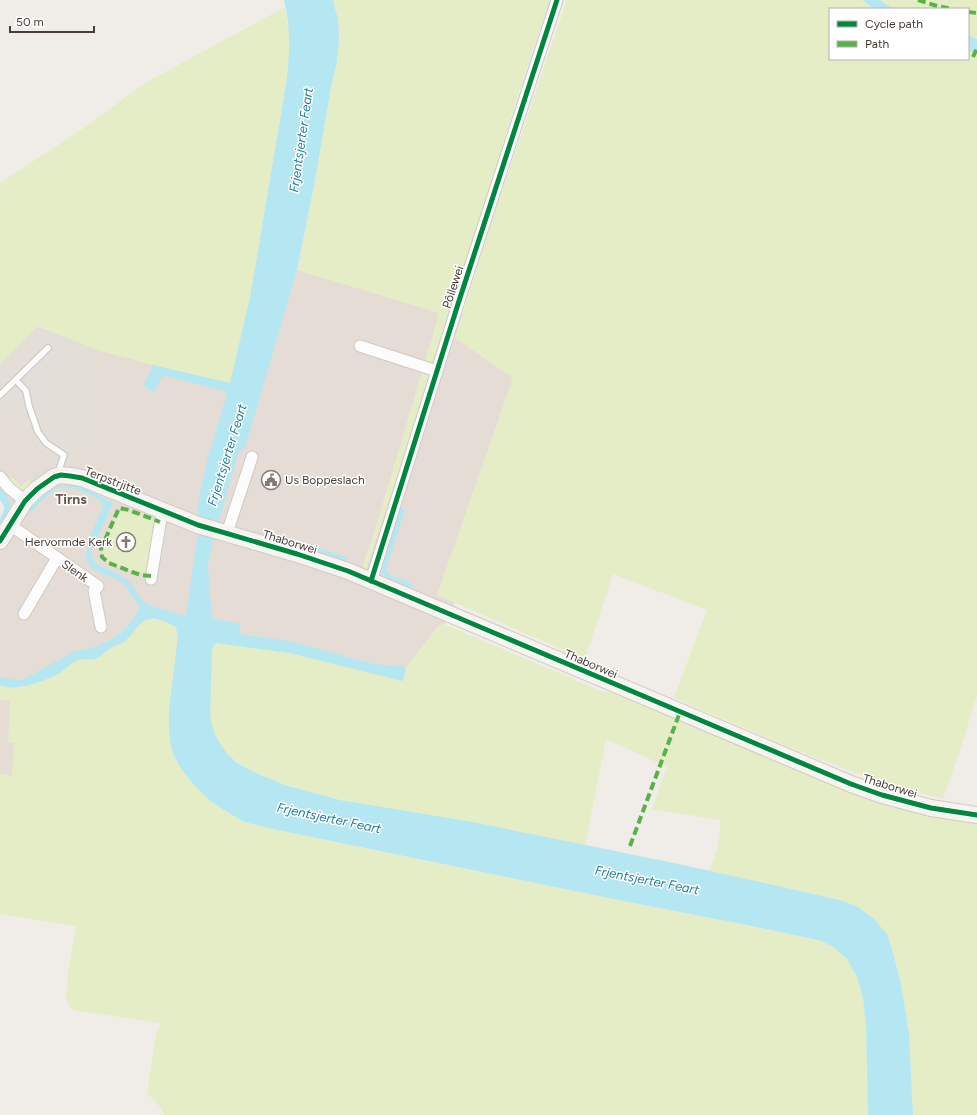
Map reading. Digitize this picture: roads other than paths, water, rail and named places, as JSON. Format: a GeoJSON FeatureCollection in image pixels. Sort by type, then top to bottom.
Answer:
{"type":"FeatureCollection","features":[{"type":"Feature","properties":{"kind":"street","name":"Pôllewei"},"geometry":{"type":"LineString","coordinates":[[371,580],[557,0]]}},
{"type":"Feature","properties":{"kind":"street"},"geometry":{"type":"LineString","coordinates":[[360,346],[437,371]]}},
{"type":"Feature","properties":{"kind":"street"},"geometry":{"type":"LineString","coordinates":[[222,532],[252,457]]}},
{"type":"Feature","properties":{"kind":"street"},"geometry":{"type":"LineString","coordinates":[[0,541],[25,501],[36,489],[54,477],[61,475]]}},
{"type":"Feature","properties":{"kind":"street","name":"Terpstrjitte"},"geometry":{"type":"LineString","coordinates":[[61,475],[82,478],[198,525]]}},
{"type":"Feature","properties":{"kind":"street"},"geometry":{"type":"LineString","coordinates":[[0,478],[9,488],[25,501]]}},
{"type":"Feature","properties":{"kind":"street"},"geometry":{"type":"LineString","coordinates":[[151,579],[163,511]]}},
{"type":"Feature","properties":{"kind":"street","name":"Slenk"},"geometry":{"type":"LineString","coordinates":[[10,525],[98,586],[94,591],[101,627]]}},
{"type":"Feature","properties":{"kind":"street","name":"Thaborwei"},"geometry":{"type":"LineString","coordinates":[[198,525],[297,554],[371,580],[851,784],[882,795],[925,807],[977,815]]}},
{"type":"Feature","properties":{"kind":"street","name":"Slenk"},"geometry":{"type":"LineString","coordinates":[[24,614],[57,558]]}},
{"type":"Feature","properties":{"kind":"lane"},"geometry":{"type":"LineString","coordinates":[[0,395],[48,348]]}},
{"type":"Feature","properties":{"kind":"lane"},"geometry":{"type":"LineString","coordinates":[[16,380],[26,391],[29,406],[38,432],[46,443],[64,455],[60,467],[61,475]]}},
{"type":"Feature","properties":{"kind":"water","name":"Frjentsjerter Feart"},"geometry":{"type":"Polygon","coordinates":[[[284,0],[333,0],[338,19],[339,38],[337,62],[297,270],[245,448],[239,451],[213,541],[208,565],[212,618],[241,624],[239,634],[290,641],[374,664],[406,667],[403,681],[290,653],[216,643],[212,648],[210,716],[213,730],[218,740],[226,752],[237,763],[254,772],[285,785],[340,800],[473,822],[679,864],[840,900],[858,907],[874,919],[887,934],[894,956],[901,984],[909,1033],[913,1115],[868,1115],[866,1026],[863,998],[857,977],[847,959],[832,946],[818,940],[747,925],[268,828],[244,822],[219,807],[194,785],[182,770],[174,756],[171,746],[169,710],[178,637],[176,627],[166,622],[155,618],[147,619],[140,623],[120,644],[94,659],[74,662],[61,672],[48,679],[22,687],[6,687],[0,685],[0,677],[22,680],[75,651],[95,647],[108,641],[123,631],[133,619],[140,607],[121,582],[115,578],[96,571],[88,563],[86,557],[87,546],[103,506],[101,501],[79,490],[61,488],[56,489],[49,494],[30,513],[28,511],[37,500],[58,485],[76,485],[85,488],[112,502],[113,504],[92,549],[91,556],[98,565],[116,573],[130,582],[140,598],[148,605],[186,616],[197,539],[197,529],[200,520],[198,516],[198,502],[208,457],[227,394],[224,391],[166,376],[162,377],[154,392],[143,386],[153,365],[230,383],[250,298],[286,84],[289,42],[288,22],[284,0]]]}},
{"type":"Feature","properties":{"kind":"water"},"geometry":{"type":"Polygon","coordinates":[[[862,0],[880,0],[892,8],[873,8],[862,0]]]}},
{"type":"Feature","properties":{"kind":"water"},"geometry":{"type":"Polygon","coordinates":[[[969,35],[977,39],[977,54],[969,51],[969,35]]]}},
{"type":"Feature","properties":{"kind":"water"},"geometry":{"type":"Polygon","coordinates":[[[0,488],[9,499],[11,508],[0,528],[0,518],[4,510],[4,506],[0,500],[0,488]]]}},
{"type":"Feature","properties":{"kind":"water"},"geometry":{"type":"Polygon","coordinates":[[[402,508],[405,510],[386,569],[388,574],[413,584],[412,588],[384,576],[381,572],[400,509],[402,508]]]}},
{"type":"Feature","properties":{"kind":"water"},"geometry":{"type":"Polygon","coordinates":[[[299,542],[347,557],[347,559],[345,561],[317,553],[298,546],[299,542]]]}},
{"type":"Feature","properties":{"kind":"place","name":"Us Boppeslach"},"geometry":{"type":"Point","coordinates":[271,480]}},
{"type":"Feature","properties":{"kind":"place","name":"Hervormde Kerk"},"geometry":{"type":"Point","coordinates":[126,542]}},
{"type":"Feature","properties":{"kind":"district","name":"Tirns"},"geometry":{"type":"Point","coordinates":[71,499]}}]}
